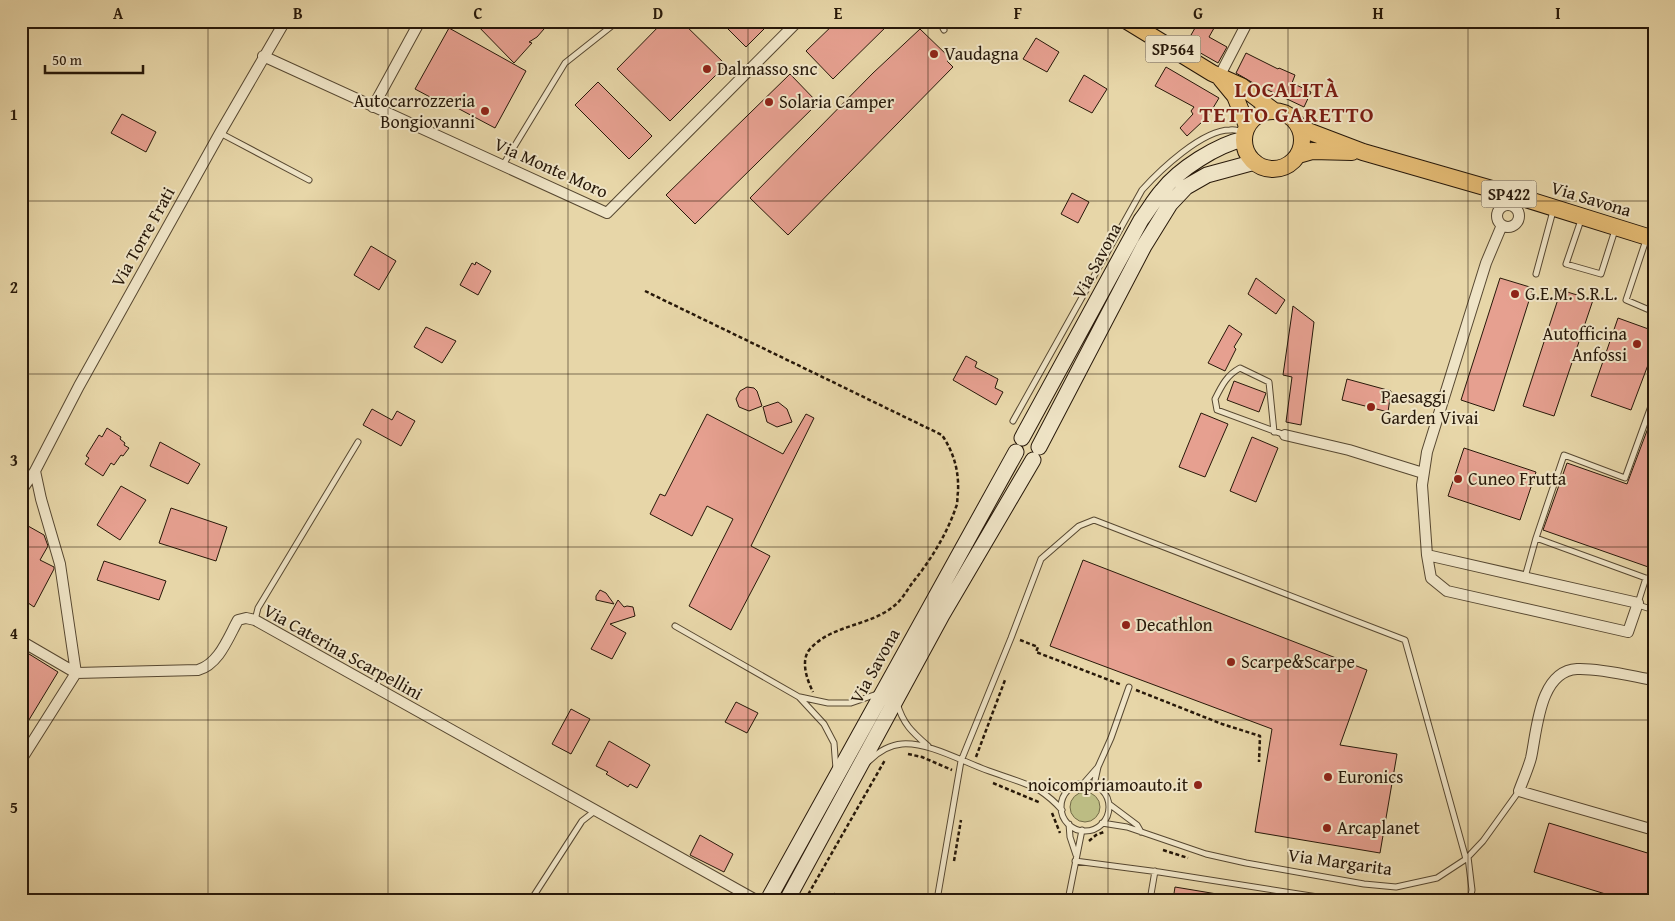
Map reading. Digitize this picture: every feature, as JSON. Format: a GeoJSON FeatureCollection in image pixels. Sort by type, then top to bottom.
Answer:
{"type":"FeatureCollection","features":[{"type":"Feature","properties":{"kind":"main road","name":"SP564"},"geometry":{"type":"LineString","coordinates":[[1127,21],[1219,77],[1241,86],[1274,111]]}},
{"type":"Feature","properties":{"kind":"main road","name":"SP564"},"geometry":{"type":"LineString","coordinates":[[1219,77],[1235,96],[1245,133]]}},
{"type":"Feature","properties":{"kind":"main road","name":"SP422"},"geometry":{"type":"LineString","coordinates":[[1245,133],[1259,115],[1274,111],[1289,116],[1300,128]]}},
{"type":"Feature","properties":{"kind":"main road"},"geometry":{"type":"LineString","coordinates":[[1298,155],[1302,137],[1300,128]]}},
{"type":"Feature","properties":{"kind":"main road","name":"Via Savona"},"geometry":{"type":"LineString","coordinates":[[1300,128],[1363,152],[1514,201],[1553,208],[1650,238]]}},
{"type":"Feature","properties":{"kind":"main road"},"geometry":{"type":"LineString","coordinates":[[1245,133],[1249,156],[1254,162]]}},
{"type":"Feature","properties":{"kind":"main road","name":"Via Savona"},"geometry":{"type":"LineString","coordinates":[[1298,155],[1312,151],[1363,152]]}},
{"type":"Feature","properties":{"kind":"main road","name":"SP422"},"geometry":{"type":"LineString","coordinates":[[1254,162],[1263,167],[1273,169],[1291,163],[1298,155]]}},
{"type":"Feature","properties":{"kind":"street","name":"Via Torre Frati"},"geometry":{"type":"LineString","coordinates":[[21,491],[35,471],[79,386],[263,56],[285,21]]}},
{"type":"Feature","properties":{"kind":"street"},"geometry":{"type":"LineString","coordinates":[[373,107],[420,21]]}},
{"type":"Feature","properties":{"kind":"street","name":"Via Monte Moro"},"geometry":{"type":"LineString","coordinates":[[263,56],[606,212],[798,21]]}},
{"type":"Feature","properties":{"kind":"street"},"geometry":{"type":"LineString","coordinates":[[1219,77],[1248,21]]}},
{"type":"Feature","properties":{"kind":"street","name":"Via Savona"},"geometry":{"type":"LineString","coordinates":[[787,900],[853,778],[890,696],[1019,445],[1141,220],[1163,190],[1199,160],[1245,133]]}},
{"type":"Feature","properties":{"kind":"street","name":"Via Savona"},"geometry":{"type":"LineString","coordinates":[[768,900],[837,776],[942,615],[1036,454],[1144,246],[1170,204],[1186,188],[1207,175],[1254,162]]}},
{"type":"Feature","properties":{"kind":"street"},"geometry":{"type":"LineString","coordinates":[[1514,201],[1518,212],[1518,220],[1511,226],[1502,225],[1498,219],[1498,211],[1503,206],[1514,201]]}},
{"type":"Feature","properties":{"kind":"street"},"geometry":{"type":"LineString","coordinates":[[1428,555],[1638,604],[1628,632],[1447,591],[1431,578],[1428,555],[1423,501],[1423,473],[1427,452],[1486,263],[1502,225]]}},
{"type":"Feature","properties":{"kind":"street"},"geometry":{"type":"LineString","coordinates":[[1285,435],[1349,450],[1423,473]]}},
{"type":"Feature","properties":{"kind":"street"},"geometry":{"type":"LineString","coordinates":[[21,760],[76,673],[60,564],[35,471]]}},
{"type":"Feature","properties":{"kind":"street","name":"Via Caterina Scarpellini"},"geometry":{"type":"LineString","coordinates":[[76,673],[198,670],[207,667],[214,661],[238,620],[246,618],[255,620],[756,900]]}},
{"type":"Feature","properties":{"kind":"street"},"geometry":{"type":"LineString","coordinates":[[21,640],[76,673]]}},
{"type":"Feature","properties":{"kind":"street"},"geometry":{"type":"LineString","coordinates":[[1654,680],[1576,669],[1563,673],[1553,681],[1547,691],[1530,760],[1519,791],[1654,830]]}},
{"type":"Feature","properties":{"kind":"lane"},"geometry":{"type":"LineString","coordinates":[[503,165],[565,63],[618,21]]}},
{"type":"Feature","properties":{"kind":"lane"},"geometry":{"type":"LineString","coordinates":[[939,21],[944,30]]}},
{"type":"Feature","properties":{"kind":"lane"},"geometry":{"type":"LineString","coordinates":[[1013,421],[1142,190],[1157,173],[1190,147],[1221,131],[1231,129],[1245,133]]}},
{"type":"Feature","properties":{"kind":"lane"},"geometry":{"type":"LineString","coordinates":[[220,133],[309,180]]}},
{"type":"Feature","properties":{"kind":"lane"},"geometry":{"type":"LineString","coordinates":[[1536,274],[1553,208]]}},
{"type":"Feature","properties":{"kind":"lane"},"geometry":{"type":"LineString","coordinates":[[1582,217],[1566,264],[1601,274],[1616,228]]}},
{"type":"Feature","properties":{"kind":"lane"},"geometry":{"type":"LineString","coordinates":[[1650,238],[1626,300],[1654,312]]}},
{"type":"Feature","properties":{"kind":"lane"},"geometry":{"type":"LineString","coordinates":[[1274,432],[1269,382],[1240,368],[1223,382],[1214,399],[1217,410],[1274,432],[1285,435]]}},
{"type":"Feature","properties":{"kind":"lane"},"geometry":{"type":"LineString","coordinates":[[1525,577],[1564,455],[1625,478],[1654,398]]}},
{"type":"Feature","properties":{"kind":"lane"},"geometry":{"type":"LineString","coordinates":[[255,620],[258,608],[358,442]]}},
{"type":"Feature","properties":{"kind":"lane"},"geometry":{"type":"LineString","coordinates":[[937,900],[962,761],[1041,559],[1079,526],[1094,520],[1405,640],[1467,858],[1472,890],[1470,900]]}},
{"type":"Feature","properties":{"kind":"lane"},"geometry":{"type":"LineString","coordinates":[[1536,538],[1654,580]]}},
{"type":"Feature","properties":{"kind":"lane"},"geometry":{"type":"LineString","coordinates":[[1646,578],[1638,604],[1654,610]]}},
{"type":"Feature","properties":{"kind":"lane"},"geometry":{"type":"LineString","coordinates":[[675,626],[800,697],[828,703],[851,703],[890,696],[908,729],[930,748]]}},
{"type":"Feature","properties":{"kind":"lane"},"geometry":{"type":"LineString","coordinates":[[1094,785],[1098,767],[1130,687]]}},
{"type":"Feature","properties":{"kind":"lane"},"geometry":{"type":"LineString","coordinates":[[800,697],[824,724],[834,743],[837,776]]}},
{"type":"Feature","properties":{"kind":"lane"},"geometry":{"type":"LineString","coordinates":[[853,778],[882,750],[900,744],[916,744],[930,748],[1037,789],[1062,810],[1068,824],[1075,853]]}},
{"type":"Feature","properties":{"kind":"lane"},"geometry":{"type":"LineString","coordinates":[[1084,783],[1098,767]]}},
{"type":"Feature","properties":{"kind":"lane"},"geometry":{"type":"LineString","coordinates":[[1037,789],[1071,788],[1084,783],[1094,785],[1104,792],[1109,804],[1109,811],[1102,823],[1089,830],[1082,830],[1068,824]]}},
{"type":"Feature","properties":{"kind":"lane"},"geometry":{"type":"LineString","coordinates":[[1062,810],[1064,796],[1071,788]]}},
{"type":"Feature","properties":{"kind":"lane","name":"Via Margarita"},"geometry":{"type":"LineString","coordinates":[[1102,823],[1117,825],[1206,854],[1246,863],[1364,884],[1396,887],[1437,878],[1467,858],[1484,841],[1519,791]]}},
{"type":"Feature","properties":{"kind":"lane"},"geometry":{"type":"LineString","coordinates":[[1109,804],[1137,825],[1142,832]]}},
{"type":"Feature","properties":{"kind":"lane"},"geometry":{"type":"LineString","coordinates":[[531,900],[582,821],[596,810]]}},
{"type":"Feature","properties":{"kind":"lane"},"geometry":{"type":"LineString","coordinates":[[1068,900],[1075,853],[1082,830]]}},
{"type":"Feature","properties":{"kind":"lane"},"geometry":{"type":"LineString","coordinates":[[1075,853],[1155,871],[1337,900]]}},
{"type":"Feature","properties":{"kind":"lane"},"geometry":{"type":"LineString","coordinates":[[1150,900],[1155,871]]}},
{"type":"Feature","properties":{"kind":"path"},"geometry":{"type":"LineString","coordinates":[[645,291],[942,435],[951,449],[957,466],[957,506],[931,560],[895,606],[873,620],[821,639],[809,650],[805,665],[807,681],[814,694],[828,703]]}},
{"type":"Feature","properties":{"kind":"path"},"geometry":{"type":"LineString","coordinates":[[1011,638],[1038,647],[1036,652],[1222,724],[1260,736],[1258,762]]}},
{"type":"Feature","properties":{"kind":"path"},"geometry":{"type":"LineString","coordinates":[[903,753],[922,757],[959,772]]}},
{"type":"Feature","properties":{"kind":"path"},"geometry":{"type":"LineString","coordinates":[[806,900],[886,757]]}},
{"type":"Feature","properties":{"kind":"path"},"geometry":{"type":"LineString","coordinates":[[992,783],[1046,805]]}},
{"type":"Feature","properties":{"kind":"path"},"geometry":{"type":"LineString","coordinates":[[1052,813],[1065,845],[1075,853],[1084,850],[1088,842],[1096,835],[1108,830]]}},
{"type":"Feature","properties":{"kind":"path"},"geometry":{"type":"LineString","coordinates":[[1157,848],[1194,860]]}},
{"type":"Feature","properties":{"kind":"path"},"geometry":{"type":"LineString","coordinates":[[834,894],[866,900]]}},
{"type":"Feature","properties":{"kind":"green space"},"geometry":{"type":"Polygon","coordinates":[[[1085,792],[1096,796],[1100,807],[1096,818],[1085,822],[1074,818],[1070,807],[1074,796],[1085,792]]]}},
{"type":"Feature","properties":{"kind":"building"},"geometry":{"type":"Polygon","coordinates":[[[473,21],[551,21],[537,37],[529,42],[532,43],[514,63],[473,21]]]}},
{"type":"Feature","properties":{"kind":"building"},"geometry":{"type":"Polygon","coordinates":[[[664,21],[681,21],[726,65],[670,121],[617,69],[664,21]]]}},
{"type":"Feature","properties":{"kind":"building"},"geometry":{"type":"Polygon","coordinates":[[[720,21],[772,21],[746,47],[720,21]]]}},
{"type":"Feature","properties":{"kind":"building"},"geometry":{"type":"Polygon","coordinates":[[[837,21],[892,21],[833,79],[806,51],[837,21]]]}},
{"type":"Feature","properties":{"kind":"building"},"geometry":{"type":"Polygon","coordinates":[[[1199,21],[1218,21],[1209,37],[1227,47],[1218,63],[1189,44],[1194,36],[1191,35],[1199,21]]]}},
{"type":"Feature","properties":{"kind":"building"},"geometry":{"type":"Polygon","coordinates":[[[449,28],[526,71],[495,128],[446,102],[445,105],[415,89],[449,28]]]}},
{"type":"Feature","properties":{"kind":"building"},"geometry":{"type":"Polygon","coordinates":[[[920,29],[950,58],[947,61],[953,67],[788,235],[750,198],[873,73],[920,29]]]}},
{"type":"Feature","properties":{"kind":"building"},"geometry":{"type":"Polygon","coordinates":[[[1036,38],[1059,52],[1047,72],[1023,59],[1036,38]]]}},
{"type":"Feature","properties":{"kind":"building"},"geometry":{"type":"Polygon","coordinates":[[[1246,53],[1295,75],[1292,83],[1311,92],[1304,107],[1236,73],[1246,53]]]}},
{"type":"Feature","properties":{"kind":"building"},"geometry":{"type":"Polygon","coordinates":[[[1166,67],[1219,98],[1204,123],[1203,121],[1187,136],[1180,128],[1193,114],[1191,111],[1194,107],[1155,86],[1166,67]]]}},
{"type":"Feature","properties":{"kind":"building"},"geometry":{"type":"Polygon","coordinates":[[[790,74],[818,103],[695,224],[666,195],[790,74]]]}},
{"type":"Feature","properties":{"kind":"building"},"geometry":{"type":"Polygon","coordinates":[[[1084,75],[1107,89],[1092,113],[1069,101],[1084,75]]]}},
{"type":"Feature","properties":{"kind":"building"},"geometry":{"type":"Polygon","coordinates":[[[598,82],[652,136],[629,159],[575,105],[598,82]]]}},
{"type":"Feature","properties":{"kind":"building"},"geometry":{"type":"Polygon","coordinates":[[[122,114],[156,132],[146,152],[111,133],[122,114]]]}},
{"type":"Feature","properties":{"kind":"building"},"geometry":{"type":"Polygon","coordinates":[[[1072,193],[1089,202],[1078,223],[1061,214],[1072,193]]]}},
{"type":"Feature","properties":{"kind":"building"},"geometry":{"type":"Polygon","coordinates":[[[371,246],[396,261],[379,290],[354,275],[371,246]]]}},
{"type":"Feature","properties":{"kind":"building"},"geometry":{"type":"Polygon","coordinates":[[[476,262],[491,271],[478,295],[460,285],[472,263],[475,265],[476,262]]]}},
{"type":"Feature","properties":{"kind":"building"},"geometry":{"type":"Polygon","coordinates":[[[1256,278],[1285,300],[1276,314],[1248,294],[1256,278]]]}},
{"type":"Feature","properties":{"kind":"building"},"geometry":{"type":"Polygon","coordinates":[[[1500,278],[1533,288],[1494,411],[1461,400],[1500,278]]]}},
{"type":"Feature","properties":{"kind":"building"},"geometry":{"type":"Polygon","coordinates":[[[1561,290],[1593,300],[1554,416],[1523,406],[1561,290]]]}},
{"type":"Feature","properties":{"kind":"building"},"geometry":{"type":"Polygon","coordinates":[[[1293,306],[1314,322],[1301,425],[1286,422],[1292,377],[1283,375],[1293,306]]]}},
{"type":"Feature","properties":{"kind":"building"},"geometry":{"type":"Polygon","coordinates":[[[1618,318],[1654,331],[1654,349],[1631,410],[1591,396],[1618,318]]]}},
{"type":"Feature","properties":{"kind":"building"},"geometry":{"type":"Polygon","coordinates":[[[1229,325],[1242,334],[1234,347],[1236,349],[1225,371],[1208,363],[1229,325]]]}},
{"type":"Feature","properties":{"kind":"building"},"geometry":{"type":"Polygon","coordinates":[[[426,327],[456,341],[442,363],[414,347],[426,327]]]}},
{"type":"Feature","properties":{"kind":"building"},"geometry":{"type":"Polygon","coordinates":[[[966,356],[977,362],[975,367],[998,379],[995,388],[1003,392],[996,405],[953,380],[966,356]]]}},
{"type":"Feature","properties":{"kind":"building"},"geometry":{"type":"Polygon","coordinates":[[[1347,379],[1391,391],[1388,412],[1342,400],[1347,379]]]}},
{"type":"Feature","properties":{"kind":"building"},"geometry":{"type":"Polygon","coordinates":[[[1234,381],[1266,393],[1259,412],[1227,400],[1234,381]]]}},
{"type":"Feature","properties":{"kind":"building"},"geometry":{"type":"Polygon","coordinates":[[[747,387],[754,388],[757,391],[762,406],[749,411],[739,407],[736,399],[740,391],[747,387]]]}},
{"type":"Feature","properties":{"kind":"building"},"geometry":{"type":"Polygon","coordinates":[[[778,402],[787,409],[792,422],[777,427],[767,422],[763,407],[778,402]]]}},
{"type":"Feature","properties":{"kind":"building"},"geometry":{"type":"Polygon","coordinates":[[[372,409],[392,420],[397,411],[415,421],[401,446],[363,425],[372,409]]]}},
{"type":"Feature","properties":{"kind":"building"},"geometry":{"type":"Polygon","coordinates":[[[1654,412],[1654,569],[1543,530],[1567,463],[1627,484],[1654,412]]]}},
{"type":"Feature","properties":{"kind":"building"},"geometry":{"type":"Polygon","coordinates":[[[1201,413],[1228,424],[1205,477],[1179,467],[1201,413]]]}},
{"type":"Feature","properties":{"kind":"building"},"geometry":{"type":"Polygon","coordinates":[[[707,414],[783,454],[806,414],[814,418],[751,546],[770,556],[731,630],[689,606],[733,519],[707,506],[692,536],[650,514],[660,494],[665,496],[707,414]]]}},
{"type":"Feature","properties":{"kind":"building"},"geometry":{"type":"Polygon","coordinates":[[[107,428],[121,437],[120,439],[125,443],[124,445],[129,448],[114,465],[111,463],[103,476],[85,464],[89,458],[86,456],[99,435],[102,437],[107,428]]]}},
{"type":"Feature","properties":{"kind":"building"},"geometry":{"type":"Polygon","coordinates":[[[1252,437],[1278,448],[1256,502],[1230,491],[1252,437]]]}},
{"type":"Feature","properties":{"kind":"building"},"geometry":{"type":"Polygon","coordinates":[[[160,442],[200,464],[188,484],[150,466],[160,442]]]}},
{"type":"Feature","properties":{"kind":"building"},"geometry":{"type":"Polygon","coordinates":[[[1464,448],[1536,472],[1520,520],[1448,496],[1464,448]]]}},
{"type":"Feature","properties":{"kind":"building"},"geometry":{"type":"Polygon","coordinates":[[[121,486],[146,500],[120,540],[97,525],[121,486]]]}},
{"type":"Feature","properties":{"kind":"building"},"geometry":{"type":"Polygon","coordinates":[[[171,508],[227,527],[216,561],[159,543],[171,508]]]}},
{"type":"Feature","properties":{"kind":"building"},"geometry":{"type":"Polygon","coordinates":[[[21,522],[44,535],[48,546],[40,560],[54,567],[34,607],[21,598],[26,590],[21,588],[21,583],[28,570],[21,566],[21,522]]]}},
{"type":"Feature","properties":{"kind":"building"},"geometry":{"type":"Polygon","coordinates":[[[1083,560],[1367,670],[1340,745],[1397,754],[1380,853],[1255,832],[1272,729],[1050,646],[1083,560]]]}},
{"type":"Feature","properties":{"kind":"building"},"geometry":{"type":"Polygon","coordinates":[[[104,561],[166,581],[159,600],[97,580],[104,561]]]}},
{"type":"Feature","properties":{"kind":"building"},"geometry":{"type":"Polygon","coordinates":[[[600,590],[606,593],[614,604],[596,600],[600,590]]]}},
{"type":"Feature","properties":{"kind":"building"},"geometry":{"type":"Polygon","coordinates":[[[618,600],[624,607],[633,607],[635,616],[610,624],[626,633],[612,659],[591,649],[618,600]]]}},
{"type":"Feature","properties":{"kind":"building"},"geometry":{"type":"Polygon","coordinates":[[[21,649],[58,672],[21,733],[21,684],[26,677],[21,674],[21,649]]]}},
{"type":"Feature","properties":{"kind":"building"},"geometry":{"type":"Polygon","coordinates":[[[736,702],[758,713],[747,733],[725,722],[736,702]]]}},
{"type":"Feature","properties":{"kind":"building"},"geometry":{"type":"Polygon","coordinates":[[[571,709],[590,719],[571,754],[552,744],[571,709]]]}},
{"type":"Feature","properties":{"kind":"building"},"geometry":{"type":"Polygon","coordinates":[[[609,741],[650,765],[637,788],[630,784],[628,787],[606,774],[608,772],[596,766],[609,741]]]}},
{"type":"Feature","properties":{"kind":"building"},"geometry":{"type":"Polygon","coordinates":[[[1549,823],[1654,855],[1654,900],[1625,900],[1534,872],[1549,823]]]}},
{"type":"Feature","properties":{"kind":"building"},"geometry":{"type":"Polygon","coordinates":[[[700,835],[733,854],[724,872],[690,855],[700,835]]]}},
{"type":"Feature","properties":{"kind":"building"},"geometry":{"type":"Polygon","coordinates":[[[1175,887],[1217,894],[1216,900],[1173,900],[1175,887]]]}},
{"type":"Feature","properties":{"kind":"place","name":"Vaudagna"},"geometry":{"type":"Point","coordinates":[934,54]}},
{"type":"Feature","properties":{"kind":"place","name":"Dalmasso snc"},"geometry":{"type":"Point","coordinates":[707,69]}},
{"type":"Feature","properties":{"kind":"place","name":"Solaria Camper"},"geometry":{"type":"Point","coordinates":[769,102]}},
{"type":"Feature","properties":{"kind":"place","name":"Autocarrozzeria Bongiovanni"},"geometry":{"type":"Point","coordinates":[485,111]}},
{"type":"Feature","properties":{"kind":"place","name":"G.E.M. S.R.L."},"geometry":{"type":"Point","coordinates":[1515,294]}},
{"type":"Feature","properties":{"kind":"place","name":"Autofficina Anfossi"},"geometry":{"type":"Point","coordinates":[1637,344]}},
{"type":"Feature","properties":{"kind":"place","name":"Paesaggi Garden Vivai"},"geometry":{"type":"Point","coordinates":[1371,407]}},
{"type":"Feature","properties":{"kind":"place","name":"Cuneo Frutta"},"geometry":{"type":"Point","coordinates":[1458,479]}},
{"type":"Feature","properties":{"kind":"place","name":"Decathlon"},"geometry":{"type":"Point","coordinates":[1126,625]}},
{"type":"Feature","properties":{"kind":"place","name":"Scarpe&Scarpe"},"geometry":{"type":"Point","coordinates":[1231,662]}},
{"type":"Feature","properties":{"kind":"place","name":"Euronics"},"geometry":{"type":"Point","coordinates":[1328,777]}},
{"type":"Feature","properties":{"kind":"place","name":"noicompriamoauto.it"},"geometry":{"type":"Point","coordinates":[1198,785]}},
{"type":"Feature","properties":{"kind":"place","name":"Arcaplanet"},"geometry":{"type":"Point","coordinates":[1327,828]}},
{"type":"Feature","properties":{"kind":"district","name":"LOCALITÀ TETTO GARETTO"},"geometry":{"type":"Point","coordinates":[1287,102]}}]}
